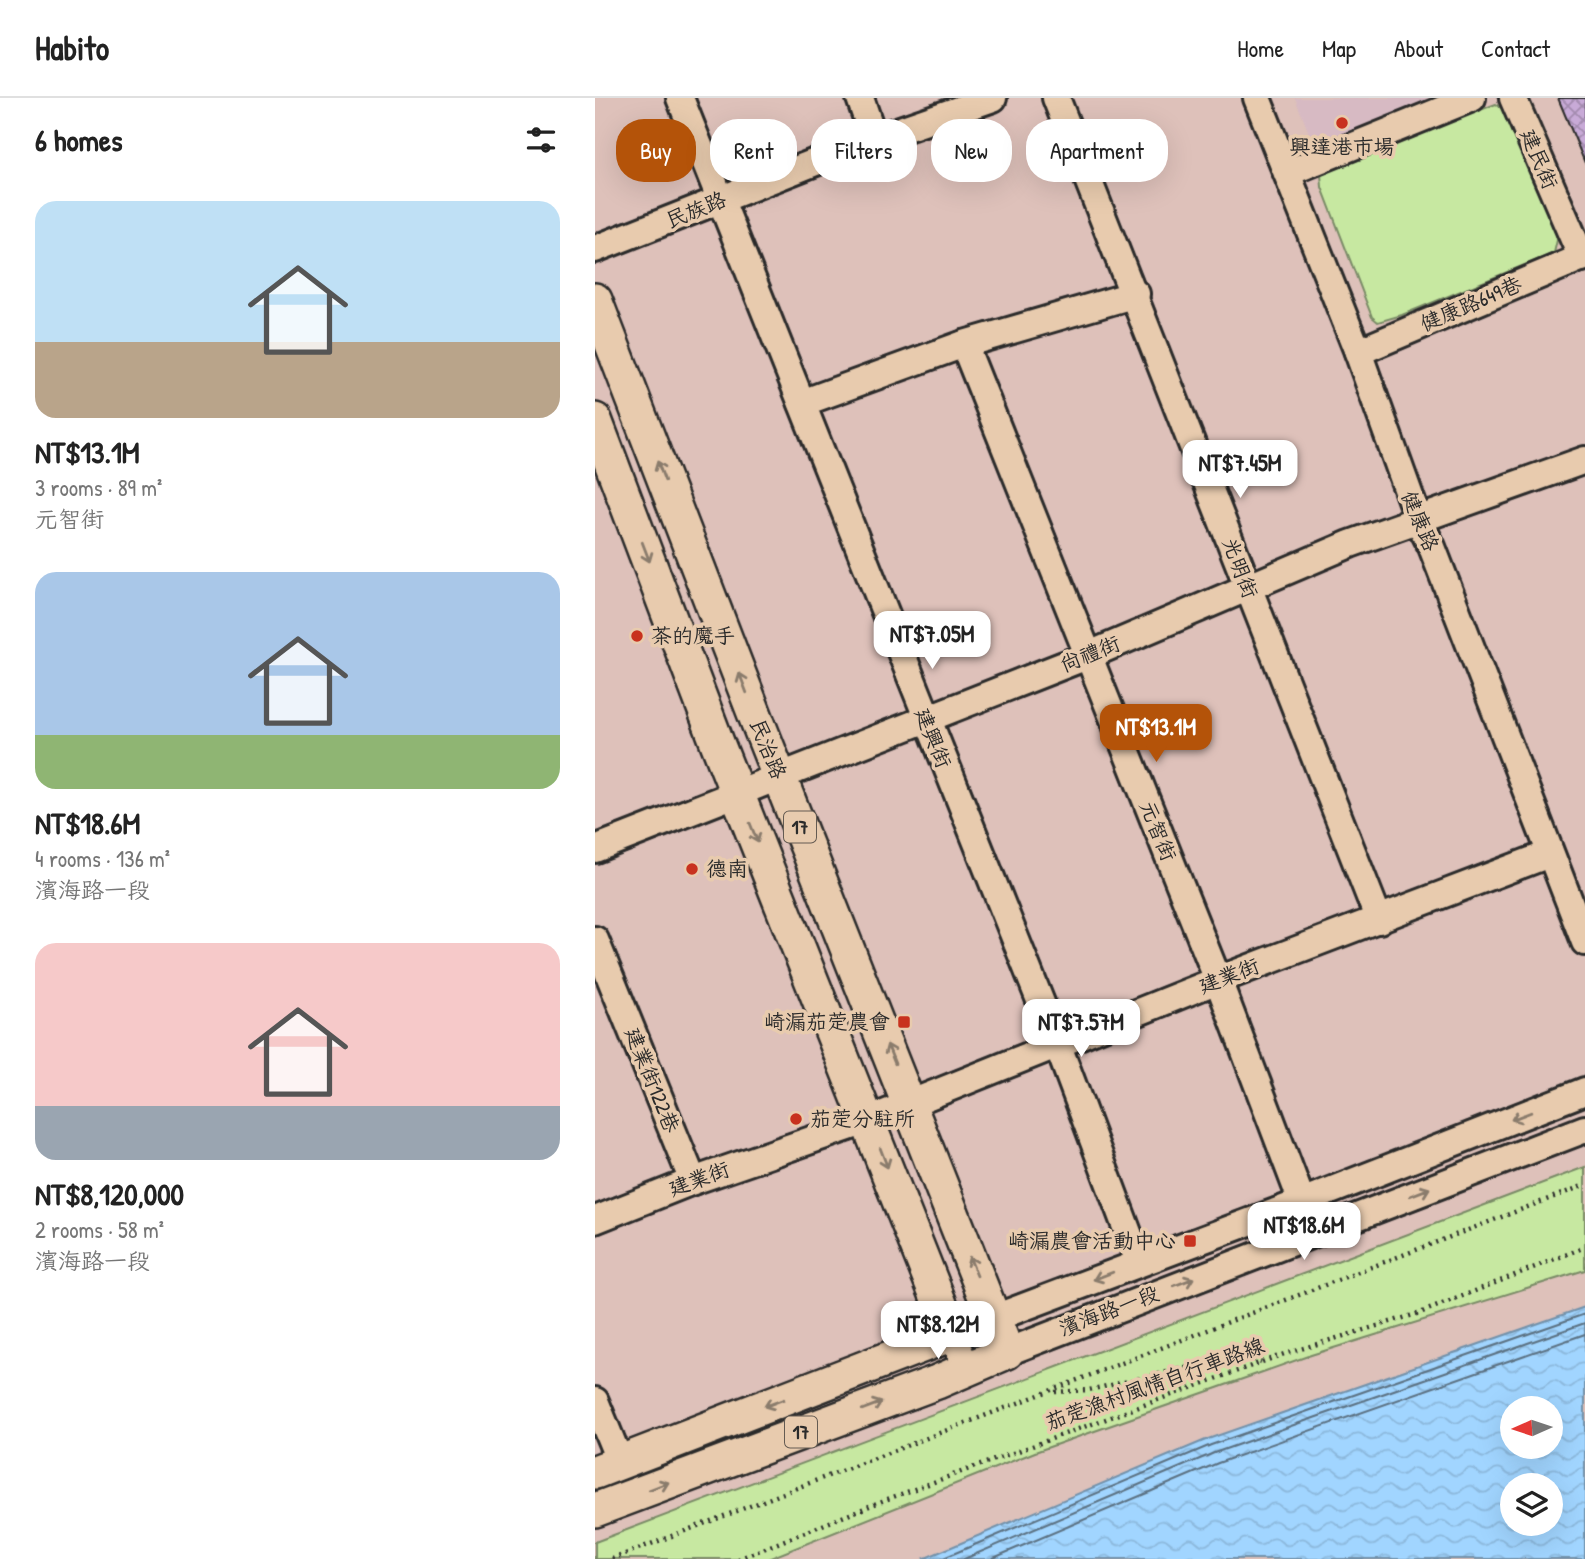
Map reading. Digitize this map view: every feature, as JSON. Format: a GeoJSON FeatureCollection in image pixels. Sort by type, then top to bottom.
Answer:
{"type":"FeatureCollection","features":[{"type":"Feature","properties":{"kind":"main road","name":"民治路"},"geometry":{"type":"LineString","coordinates":[[595,300],[779,776],[1007,1352]]}},
{"type":"Feature","properties":{"kind":"main road","name":"17"},"geometry":{"type":"LineString","coordinates":[[595,419],[606,480],[737,793],[952,1334]]}},
{"type":"Feature","properties":{"kind":"main road","name":"濱海路一段"},"geometry":{"type":"LineString","coordinates":[[608,1467],[952,1334]]}},
{"type":"Feature","properties":{"kind":"main road","name":"濱海路一段"},"geometry":{"type":"LineString","coordinates":[[595,1510],[1007,1352]]}},
{"type":"Feature","properties":{"kind":"street","name":"建興街"},"geometry":{"type":"LineString","coordinates":[[680,98],[1057,1044],[1139,1262]]}},
{"type":"Feature","properties":{"kind":"street"},"geometry":{"type":"LineString","coordinates":[[860,98],[867,119]]}},
{"type":"Feature","properties":{"kind":"street","name":"民族路"},"geometry":{"type":"LineString","coordinates":[[917,124],[993,98]]}},
{"type":"Feature","properties":{"kind":"street","name":"光明街"},"geometry":{"type":"LineString","coordinates":[[1056,98],[1136,294],[1248,589],[1379,920]]}},
{"type":"Feature","properties":{"kind":"street","name":"健康路"},"geometry":{"type":"LineString","coordinates":[[1257,98],[1358,352],[1418,519],[1432,547],[1585,943]]}},
{"type":"Feature","properties":{"kind":"street"},"geometry":{"type":"LineString","coordinates":[[1287,173],[1472,98]]}},
{"type":"Feature","properties":{"kind":"street","name":"建民街"},"geometry":{"type":"LineString","coordinates":[[1513,98],[1583,257]]}},
{"type":"Feature","properties":{"kind":"street","name":"民族路"},"geometry":{"type":"LineString","coordinates":[[595,249],[811,164]]}},
{"type":"Feature","properties":{"kind":"street","name":"健康路649巷"},"geometry":{"type":"LineString","coordinates":[[1358,352],[1583,257]]}},
{"type":"Feature","properties":{"kind":"street"},"geometry":{"type":"LineString","coordinates":[[802,403],[964,344],[1136,294]]}},
{"type":"Feature","properties":{"kind":"street","name":"元智街"},"geometry":{"type":"LineString","coordinates":[[964,344],[1218,980],[1302,1202]]}},
{"type":"Feature","properties":{"kind":"street","name":"尚禮街"},"geometry":{"type":"LineString","coordinates":[[595,849],[925,717],[1087,656],[1418,519],[1585,460]]}},
{"type":"Feature","properties":{"kind":"street","name":"建業街"},"geometry":{"type":"LineString","coordinates":[[595,1220],[693,1181],[869,1120],[1218,980],[1549,854]]}},
{"type":"Feature","properties":{"kind":"street","name":"建業街122巷"},"geometry":{"type":"LineString","coordinates":[[595,940],[693,1181]]}},
{"type":"Feature","properties":{"kind":"street","name":"濱海路一段"},"geometry":{"type":"LineString","coordinates":[[952,1334],[1302,1202],[1585,1091]]}},
{"type":"Feature","properties":{"kind":"street","name":"濱海路一段"},"geometry":{"type":"LineString","coordinates":[[1007,1352],[1585,1129]]}},
{"type":"Feature","properties":{"kind":"street"},"geometry":{"type":"LineString","coordinates":[[952,1334],[967,1369]]}},
{"type":"Feature","properties":{"kind":"street"},"geometry":{"type":"LineString","coordinates":[[595,1401],[608,1467]]}},
{"type":"Feature","properties":{"kind":"path"},"geometry":{"type":"LineString","coordinates":[[612,1559],[1585,1185]]}},
{"type":"Feature","properties":{"kind":"path","name":"茄萣漁村風情自行車路線"},"geometry":{"type":"LineString","coordinates":[[738,1559],[882,1501],[1262,1363],[1420,1313],[1585,1247]]}},
{"type":"Feature","properties":{"kind":"path"},"geometry":{"type":"LineString","coordinates":[[1050,1392],[1089,1390],[1241,1355],[1262,1363]]}},
{"type":"Feature","properties":{"kind":"shaded area","name":"興達港市場"},"geometry":{"type":"Polygon","coordinates":[[[1295,98],[1444,98],[1315,148],[1295,98]]]}},
{"type":"Feature","properties":{"kind":"green space"},"geometry":{"type":"Polygon","coordinates":[[[1496,104],[1505,111],[1555,226],[1557,240],[1554,253],[1402,315],[1378,322],[1372,317],[1322,187],[1321,174],[1328,168],[1496,104]]]}},
{"type":"Feature","properties":{"kind":"green space"},"geometry":{"type":"Polygon","coordinates":[[[1585,1167],[1585,1270],[1311,1355],[1035,1452],[768,1559],[595,1559],[595,1542],[1585,1167]]]}},
{"type":"Feature","properties":{"kind":"water"},"geometry":{"type":"Polygon","coordinates":[[[1585,1307],[1585,1559],[923,1559],[1208,1439],[1585,1307]]]}},
{"type":"Feature","properties":{"kind":"building"},"geometry":{"type":"Polygon","coordinates":[[[1558,98],[1585,98],[1585,163],[1558,98]]]}},
{"type":"Feature","properties":{"kind":"place","name":"興達港市場"},"geometry":{"type":"Point","coordinates":[1342,123]}},
{"type":"Feature","properties":{"kind":"place","name":"茶的魔手"},"geometry":{"type":"Point","coordinates":[637,636]}},
{"type":"Feature","properties":{"kind":"place","name":"德南"},"geometry":{"type":"Point","coordinates":[692,869]}},
{"type":"Feature","properties":{"kind":"place","name":"崎漏茄萣農會"},"geometry":{"type":"Point","coordinates":[904,1022]}},
{"type":"Feature","properties":{"kind":"place","name":"茄萣分駐所"},"geometry":{"type":"Point","coordinates":[796,1119]}},
{"type":"Feature","properties":{"kind":"place","name":"崎漏農會活動中心"},"geometry":{"type":"Point","coordinates":[1190,1241]}}]}
